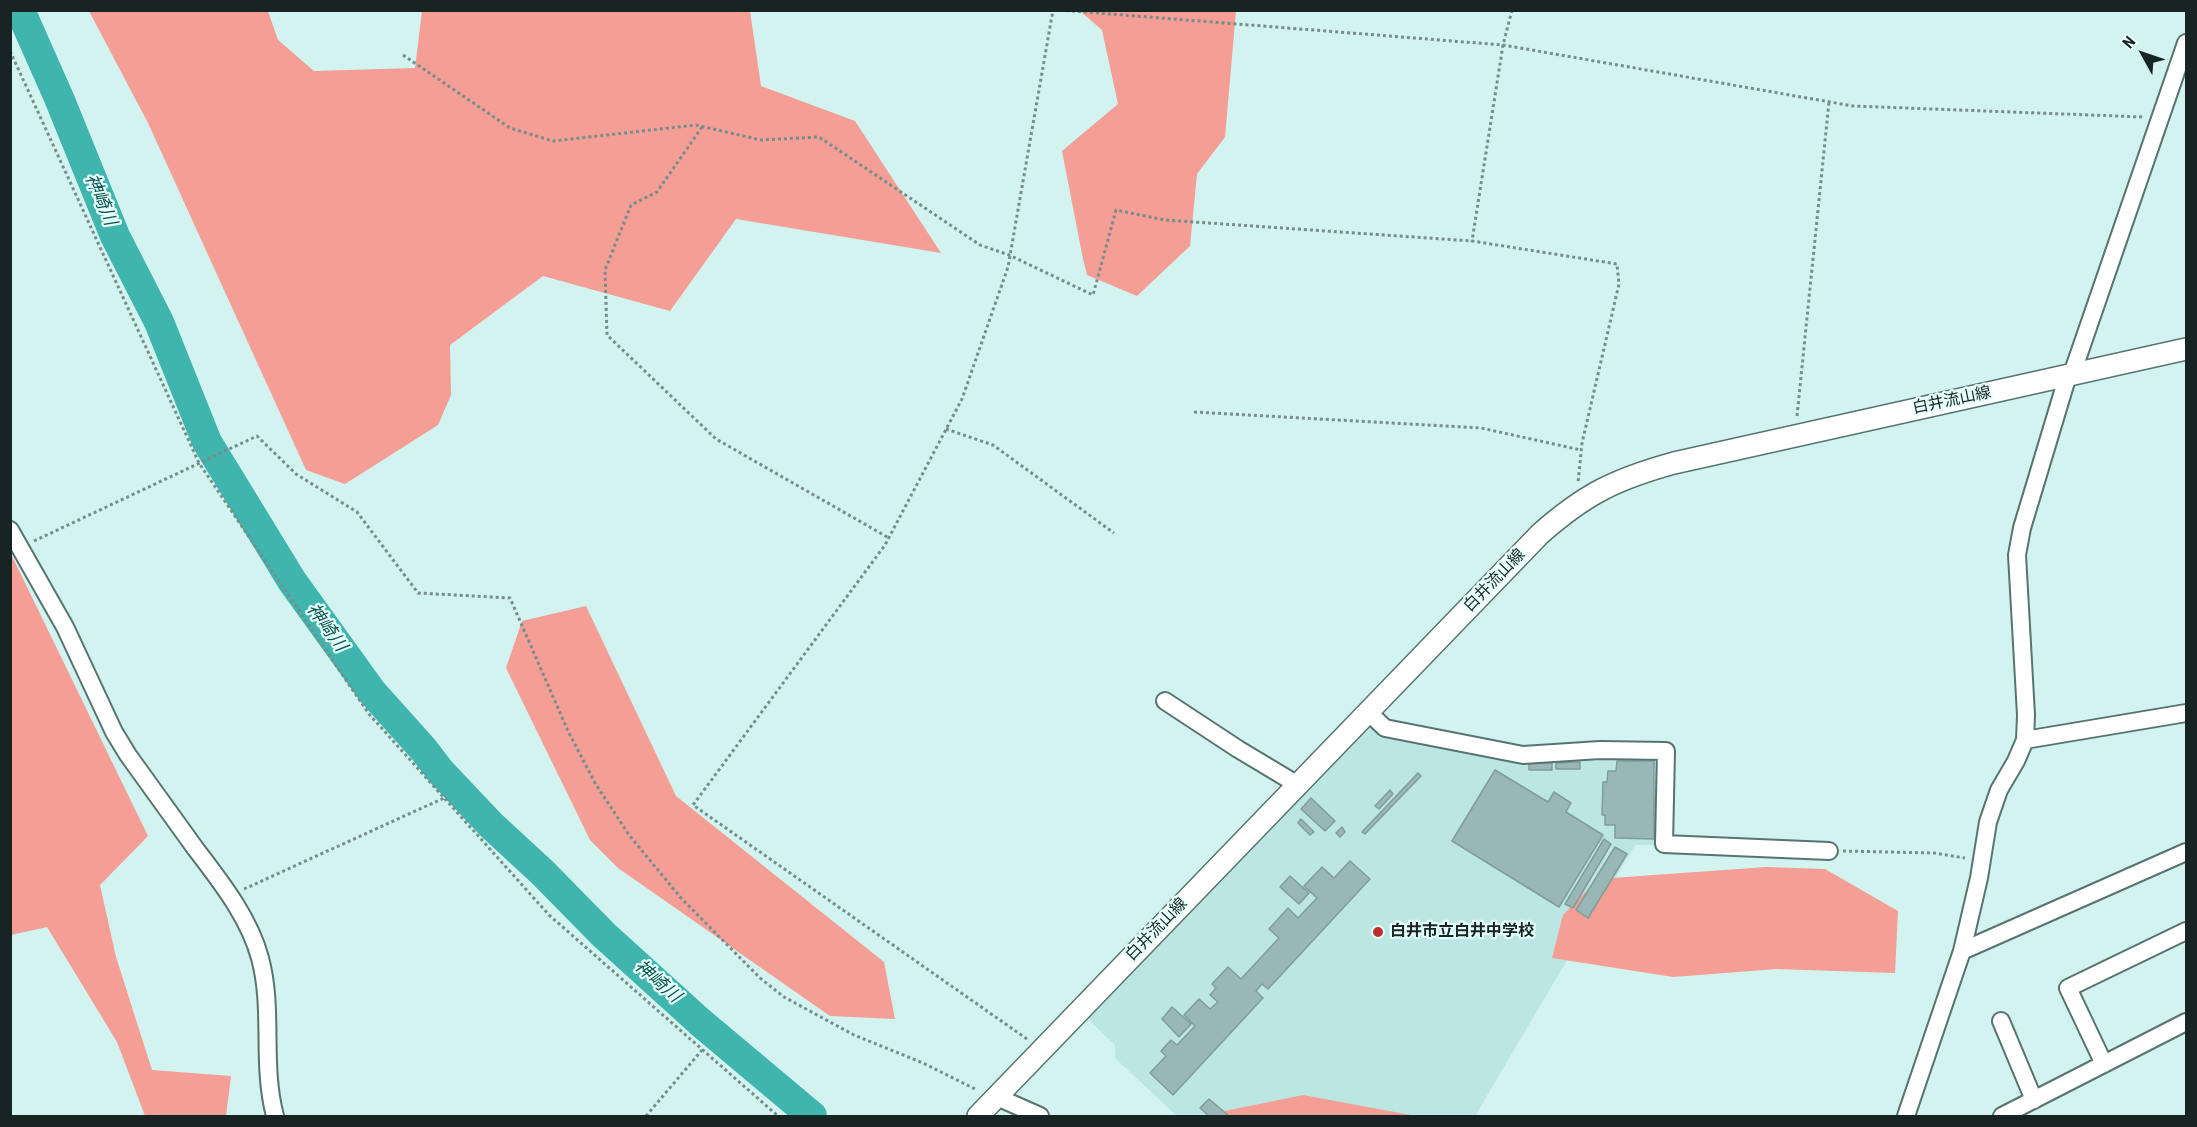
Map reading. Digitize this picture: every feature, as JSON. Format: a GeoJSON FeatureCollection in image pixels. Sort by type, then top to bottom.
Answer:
{"type":"FeatureCollection","features":[{"type":"Feature","properties":{"kind":"main road","name":"白井流山線"},"geometry":{"type":"LineString","coordinates":[[978,1116],[1540,534],[1576,505],[1618,480],[1646,470],[2187,348]]}},
{"type":"Feature","properties":{"kind":"street"},"geometry":{"type":"LineString","coordinates":[[1906,1116],[1962,951],[1988,822],[1999,790],[2025,740],[2026,715],[2017,555],[2022,528],[2070,375],[2187,43]]}},
{"type":"Feature","properties":{"kind":"street"},"geometry":{"type":"LineString","coordinates":[[10,530],[65,627],[114,732],[229,896],[251,933],[260,956],[268,993],[267,1074],[275,1116]]}},
{"type":"Feature","properties":{"kind":"street"},"geometry":{"type":"LineString","coordinates":[[1165,701],[1298,785]]}},
{"type":"Feature","properties":{"kind":"street"},"geometry":{"type":"LineString","coordinates":[[1368,712],[1385,728],[1523,755],[1600,750],[1666,751],[1664,844],[1829,851]]}},
{"type":"Feature","properties":{"kind":"street"},"geometry":{"type":"LineString","coordinates":[[2025,740],[2187,713]]}},
{"type":"Feature","properties":{"kind":"street"},"geometry":{"type":"LineString","coordinates":[[1962,951],[2187,852]]}},
{"type":"Feature","properties":{"kind":"street"},"geometry":{"type":"LineString","coordinates":[[2104,1064],[2068,988],[2187,931]]}},
{"type":"Feature","properties":{"kind":"street"},"geometry":{"type":"LineString","coordinates":[[2001,1022],[2034,1100]]}},
{"type":"Feature","properties":{"kind":"street"},"geometry":{"type":"LineString","coordinates":[[2002,1116],[2187,1022]]}},
{"type":"Feature","properties":{"kind":"street"},"geometry":{"type":"LineString","coordinates":[[996,1098],[1040,1116]]}},
{"type":"Feature","properties":{"kind":"path"},"geometry":{"type":"LineString","coordinates":[[1043,1050],[693,805],[889,538],[962,399],[1008,267],[1053,10]]}},
{"type":"Feature","properties":{"kind":"path"},"geometry":{"type":"LineString","coordinates":[[1060,10],[1503,45],[1853,106],[2148,117],[2158,120]]}},
{"type":"Feature","properties":{"kind":"path"},"geometry":{"type":"LineString","coordinates":[[1472,241],[1503,45],[1512,10]]}},
{"type":"Feature","properties":{"kind":"path"},"geometry":{"type":"LineString","coordinates":[[10,51],[199,463],[369,714],[549,915],[778,1116]]}},
{"type":"Feature","properties":{"kind":"path"},"geometry":{"type":"LineString","coordinates":[[403,55],[510,128],[553,141],[696,125],[761,140],[819,137],[980,245],[1010,255],[1093,295],[1116,210],[1165,220],[1472,241],[1617,264],[1619,284],[1581,450],[1576,505]]}},
{"type":"Feature","properties":{"kind":"path"},"geometry":{"type":"LineString","coordinates":[[1796,436],[1829,102]]}},
{"type":"Feature","properties":{"kind":"path"},"geometry":{"type":"LineString","coordinates":[[702,127],[657,192],[631,205],[605,270],[607,335],[716,440],[889,538]]}},
{"type":"Feature","properties":{"kind":"path"},"geometry":{"type":"LineString","coordinates":[[1194,412],[1481,428],[1581,450]]}},
{"type":"Feature","properties":{"kind":"path"},"geometry":{"type":"LineString","coordinates":[[946,429],[993,445],[1114,533]]}},
{"type":"Feature","properties":{"kind":"path"},"geometry":{"type":"LineString","coordinates":[[19,547],[257,436],[296,474],[357,512],[418,593],[510,598],[568,731],[595,783],[629,835],[681,898],[760,978],[784,997],[854,1035],[923,1063],[996,1098]]}},
{"type":"Feature","properties":{"kind":"path"},"geometry":{"type":"LineString","coordinates":[[229,896],[444,798]]}},
{"type":"Feature","properties":{"kind":"path"},"geometry":{"type":"LineString","coordinates":[[1829,851],[1934,853],[1982,860]]}},
{"type":"Feature","properties":{"kind":"path"},"geometry":{"type":"LineString","coordinates":[[646,1116],[702,1050]]}},
{"type":"Feature","properties":{"kind":"shaded area"},"geometry":{"type":"Polygon","coordinates":[[[89,11],[268,11],[278,40],[314,71],[415,68],[422,11],[750,11],[761,86],[855,121],[941,253],[736,219],[670,311],[543,276],[450,345],[451,395],[438,425],[345,484],[306,470],[148,123],[89,11]]]}},
{"type":"Feature","properties":{"kind":"shaded area"},"geometry":{"type":"Polygon","coordinates":[[[1080,11],[1236,11],[1225,137],[1197,174],[1190,246],[1137,296],[1087,275],[1083,259],[1062,151],[1118,104],[1102,30],[1080,11]]]}},
{"type":"Feature","properties":{"kind":"shaded area"},"geometry":{"type":"Polygon","coordinates":[[[11,554],[148,836],[100,885],[116,957],[152,1070],[231,1076],[226,1116],[145,1116],[117,1042],[47,927],[11,935],[11,554]]]}},
{"type":"Feature","properties":{"kind":"shaded area"},"geometry":{"type":"Polygon","coordinates":[[[586,606],[676,796],[884,962],[895,1019],[830,1016],[618,868],[590,840],[506,668],[522,621],[586,606]]]}},
{"type":"Feature","properties":{"kind":"shaded area","name":"白井市立白井中学校"},"geometry":{"type":"Polygon","coordinates":[[[1370,726],[1381,733],[1512,762],[1661,757],[1658,845],[1635,845],[1475,1116],[1177,1116],[1115,1058],[1115,1045],[1088,1019],[1370,726]]]}},
{"type":"Feature","properties":{"kind":"shaded area"},"geometry":{"type":"Polygon","coordinates":[[[1766,867],[1825,869],[1898,911],[1895,973],[1777,969],[1673,977],[1552,958],[1563,915],[1598,879],[1766,867]]]}},
{"type":"Feature","properties":{"kind":"shaded area"},"geometry":{"type":"Polygon","coordinates":[[[1303,1095],[1416,1116],[1214,1116],[1220,1112],[1303,1095]]]}},
{"type":"Feature","properties":{"kind":"building"},"geometry":{"type":"Polygon","coordinates":[[[1617,761],[1654,761],[1654,839],[1615,838],[1615,825],[1605,825],[1605,815],[1602,815],[1603,782],[1607,782],[1608,771],[1616,771],[1617,761]]]}},
{"type":"Feature","properties":{"kind":"building"},"geometry":{"type":"Polygon","coordinates":[[[1580,762],[1580,769],[1556,769],[1556,763],[1580,762]]]}},
{"type":"Feature","properties":{"kind":"building"},"geometry":{"type":"Polygon","coordinates":[[[1529,763],[1552,763],[1552,770],[1529,770],[1529,763]]]}},
{"type":"Feature","properties":{"kind":"building"},"geometry":{"type":"Polygon","coordinates":[[[1495,770],[1548,802],[1554,792],[1571,803],[1566,812],[1603,835],[1559,907],[1452,841],[1495,770]]]}},
{"type":"Feature","properties":{"kind":"building"},"geometry":{"type":"Polygon","coordinates":[[[1418,773],[1421,776],[1365,834],[1362,832],[1418,773]]]}},
{"type":"Feature","properties":{"kind":"building"},"geometry":{"type":"Polygon","coordinates":[[[1390,790],[1393,794],[1379,809],[1375,806],[1390,790]]]}},
{"type":"Feature","properties":{"kind":"building"},"geometry":{"type":"Polygon","coordinates":[[[1311,798],[1335,821],[1325,831],[1301,809],[1311,798]]]}},
{"type":"Feature","properties":{"kind":"building"},"geometry":{"type":"Polygon","coordinates":[[[1301,819],[1314,832],[1310,835],[1298,823],[1301,819]]]}},
{"type":"Feature","properties":{"kind":"building"},"geometry":{"type":"Polygon","coordinates":[[[1342,827],[1345,832],[1340,837],[1336,833],[1342,827]]]}},
{"type":"Feature","properties":{"kind":"building"},"geometry":{"type":"Polygon","coordinates":[[[1604,839],[1611,844],[1573,908],[1565,904],[1604,839]]]}},
{"type":"Feature","properties":{"kind":"building"},"geometry":{"type":"Polygon","coordinates":[[[1615,847],[1627,854],[1588,918],[1576,910],[1615,847]]]}},
{"type":"Feature","properties":{"kind":"building"},"geometry":{"type":"Polygon","coordinates":[[[1350,861],[1370,879],[1268,989],[1262,984],[1256,991],[1263,998],[1173,1095],[1150,1073],[1166,1056],[1161,1051],[1171,1040],[1177,1045],[1195,1026],[1184,1015],[1199,999],[1210,1009],[1218,1002],[1210,995],[1216,988],[1212,984],[1228,967],[1241,979],[1279,938],[1269,929],[1288,908],[1298,918],[1317,898],[1304,886],[1322,867],[1334,878],[1350,861]]]}},
{"type":"Feature","properties":{"kind":"building"},"geometry":{"type":"Polygon","coordinates":[[[1290,876],[1309,893],[1299,904],[1280,887],[1290,876]]]}},
{"type":"Feature","properties":{"kind":"building"},"geometry":{"type":"Polygon","coordinates":[[[1172,1007],[1191,1024],[1179,1037],[1162,1019],[1172,1007]]]}},
{"type":"Feature","properties":{"kind":"building"},"geometry":{"type":"Polygon","coordinates":[[[1209,1099],[1229,1116],[1209,1116],[1200,1108],[1209,1099]]]}},
{"type":"Feature","properties":{"kind":"waterway","name":"神崎川"},"geometry":{"type":"LineString","coordinates":[[20,10],[59,98],[115,236],[159,322],[207,442],[292,581],[372,692],[440,771],[491,825],[542,872],[604,935],[700,1022],[812,1116]]}},
{"type":"Feature","properties":{"kind":"place","name":"白井市立白井中学校"},"geometry":{"type":"Point","coordinates":[1378,932]}}]}
